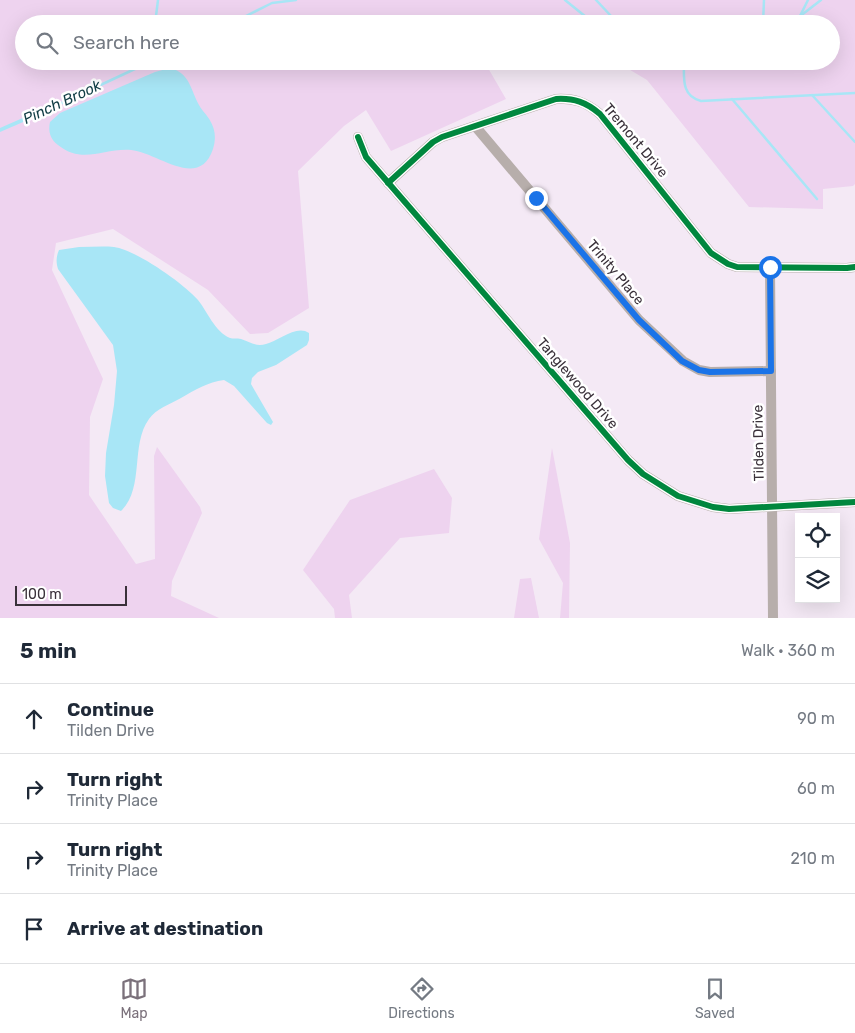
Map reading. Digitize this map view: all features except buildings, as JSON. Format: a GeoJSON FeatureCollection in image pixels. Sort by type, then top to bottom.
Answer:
{"type":"FeatureCollection","features":[{"type":"Feature","properties":{"kind":"street","name":"Tremont Drive"},"geometry":{"type":"LineString","coordinates":[[388,183],[433,142],[442,137],[556,99],[583,102],[606,122],[711,252],[724,262],[737,267],[855,267]]}},
{"type":"Feature","properties":{"kind":"street","name":"Trinity Place"},"geometry":{"type":"LineString","coordinates":[[475,126],[639,320],[682,361],[699,370],[710,372],[771,371]]}},
{"type":"Feature","properties":{"kind":"street","name":"Tanglewood Drive"},"geometry":{"type":"LineString","coordinates":[[358,137],[366,158],[628,460],[643,474],[678,496],[694,503],[729,509],[855,502]]}},
{"type":"Feature","properties":{"kind":"street","name":"Tilden Drive"},"geometry":{"type":"LineString","coordinates":[[770,267],[773,618]]}},
{"type":"Feature","properties":{"kind":"shaded area"},"geometry":{"type":"Polygon","coordinates":[[[0,0],[855,0],[855,184],[853,186],[823,189],[823,209],[749,207],[647,80],[630,70],[840,70],[840,15],[15,15],[15,70],[489,70],[506,99],[391,151],[366,110],[344,126],[298,171],[309,308],[268,333],[250,334],[208,290],[113,229],[56,243],[52,270],[103,379],[90,417],[89,495],[136,564],[155,559],[154,456],[157,447],[200,507],[202,513],[172,581],[171,596],[219,618],[0,618],[0,0]]]}},
{"type":"Feature","properties":{"kind":"shaded area"},"geometry":{"type":"Polygon","coordinates":[[[552,448],[570,543],[569,618],[560,618],[563,583],[539,539],[552,448]]]}},
{"type":"Feature","properties":{"kind":"shaded area"},"geometry":{"type":"Polygon","coordinates":[[[434,469],[452,498],[449,533],[400,538],[349,595],[352,618],[335,618],[334,609],[303,570],[350,500],[434,469]]]}},
{"type":"Feature","properties":{"kind":"shaded area"},"geometry":{"type":"Polygon","coordinates":[[[531,578],[539,618],[514,618],[520,579],[531,578]]]}},
{"type":"Feature","properties":{"kind":"water"},"geometry":{"type":"Polygon","coordinates":[[[175,70],[183,75],[214,128],[213,149],[207,161],[198,167],[176,166],[131,150],[85,155],[76,154],[67,151],[55,143],[51,137],[50,122],[60,113],[155,72],[175,70]]]}},
{"type":"Feature","properties":{"kind":"water"},"geometry":{"type":"Polygon","coordinates":[[[50,106],[51,110],[0,132],[0,128],[50,106]]]}},
{"type":"Feature","properties":{"kind":"water"},"geometry":{"type":"Polygon","coordinates":[[[79,247],[114,247],[123,249],[146,261],[191,293],[220,331],[230,338],[262,345],[299,330],[309,333],[307,345],[276,365],[258,372],[252,378],[251,384],[273,422],[271,425],[267,423],[234,386],[224,380],[202,387],[155,412],[143,429],[133,491],[121,511],[113,508],[109,503],[105,476],[106,453],[114,405],[117,371],[113,345],[58,269],[57,264],[59,250],[79,247]]]}},
{"type":"Feature","properties":{"kind":"waterway"},"geometry":{"type":"LineString","coordinates":[[156,15],[158,0]]}},
{"type":"Feature","properties":{"kind":"waterway","name":"Pinch Brook"},"geometry":{"type":"LineString","coordinates":[[248,15],[272,3],[296,0]]}},
{"type":"Feature","properties":{"kind":"waterway","name":"Pinch Brook"},"geometry":{"type":"LineString","coordinates":[[565,0],[584,15]]}},
{"type":"Feature","properties":{"kind":"waterway"},"geometry":{"type":"LineString","coordinates":[[596,0],[610,15]]}},
{"type":"Feature","properties":{"kind":"waterway"},"geometry":{"type":"LineString","coordinates":[[763,15],[764,0]]}},
{"type":"Feature","properties":{"kind":"waterway"},"geometry":{"type":"LineString","coordinates":[[800,15],[808,0]]}},
{"type":"Feature","properties":{"kind":"waterway","name":"Pinch Brook"},"geometry":{"type":"LineString","coordinates":[[802,15],[821,0]]}},
{"type":"Feature","properties":{"kind":"waterway","name":"Pinch Brook"},"geometry":{"type":"LineString","coordinates":[[49,109],[133,70]]}},
{"type":"Feature","properties":{"kind":"waterway"},"geometry":{"type":"LineString","coordinates":[[684,70],[687,91],[695,99],[701,101],[855,93]]}},
{"type":"Feature","properties":{"kind":"waterway"},"geometry":{"type":"LineString","coordinates":[[812,95],[855,142]]}},
{"type":"Feature","properties":{"kind":"waterway"},"geometry":{"type":"LineString","coordinates":[[732,99],[817,199]]}},
{"type":"Feature","properties":{"kind":"cycle path"},"geometry":{"type":"LineString","coordinates":[[388,183],[433,142],[442,137],[556,99],[574,100],[590,106],[600,114],[711,253],[728,264],[737,267],[855,267]]}},
{"type":"Feature","properties":{"kind":"cycle path"},"geometry":{"type":"LineString","coordinates":[[358,137],[366,157],[628,460],[643,474],[678,496],[713,507],[729,509],[855,502]]}},
{"type":"Feature","properties":{"kind":"route"},"geometry":{"type":"LineString","coordinates":[[536,198],[639,320],[682,361],[699,370],[710,372],[771,371],[770,267]]}}]}
